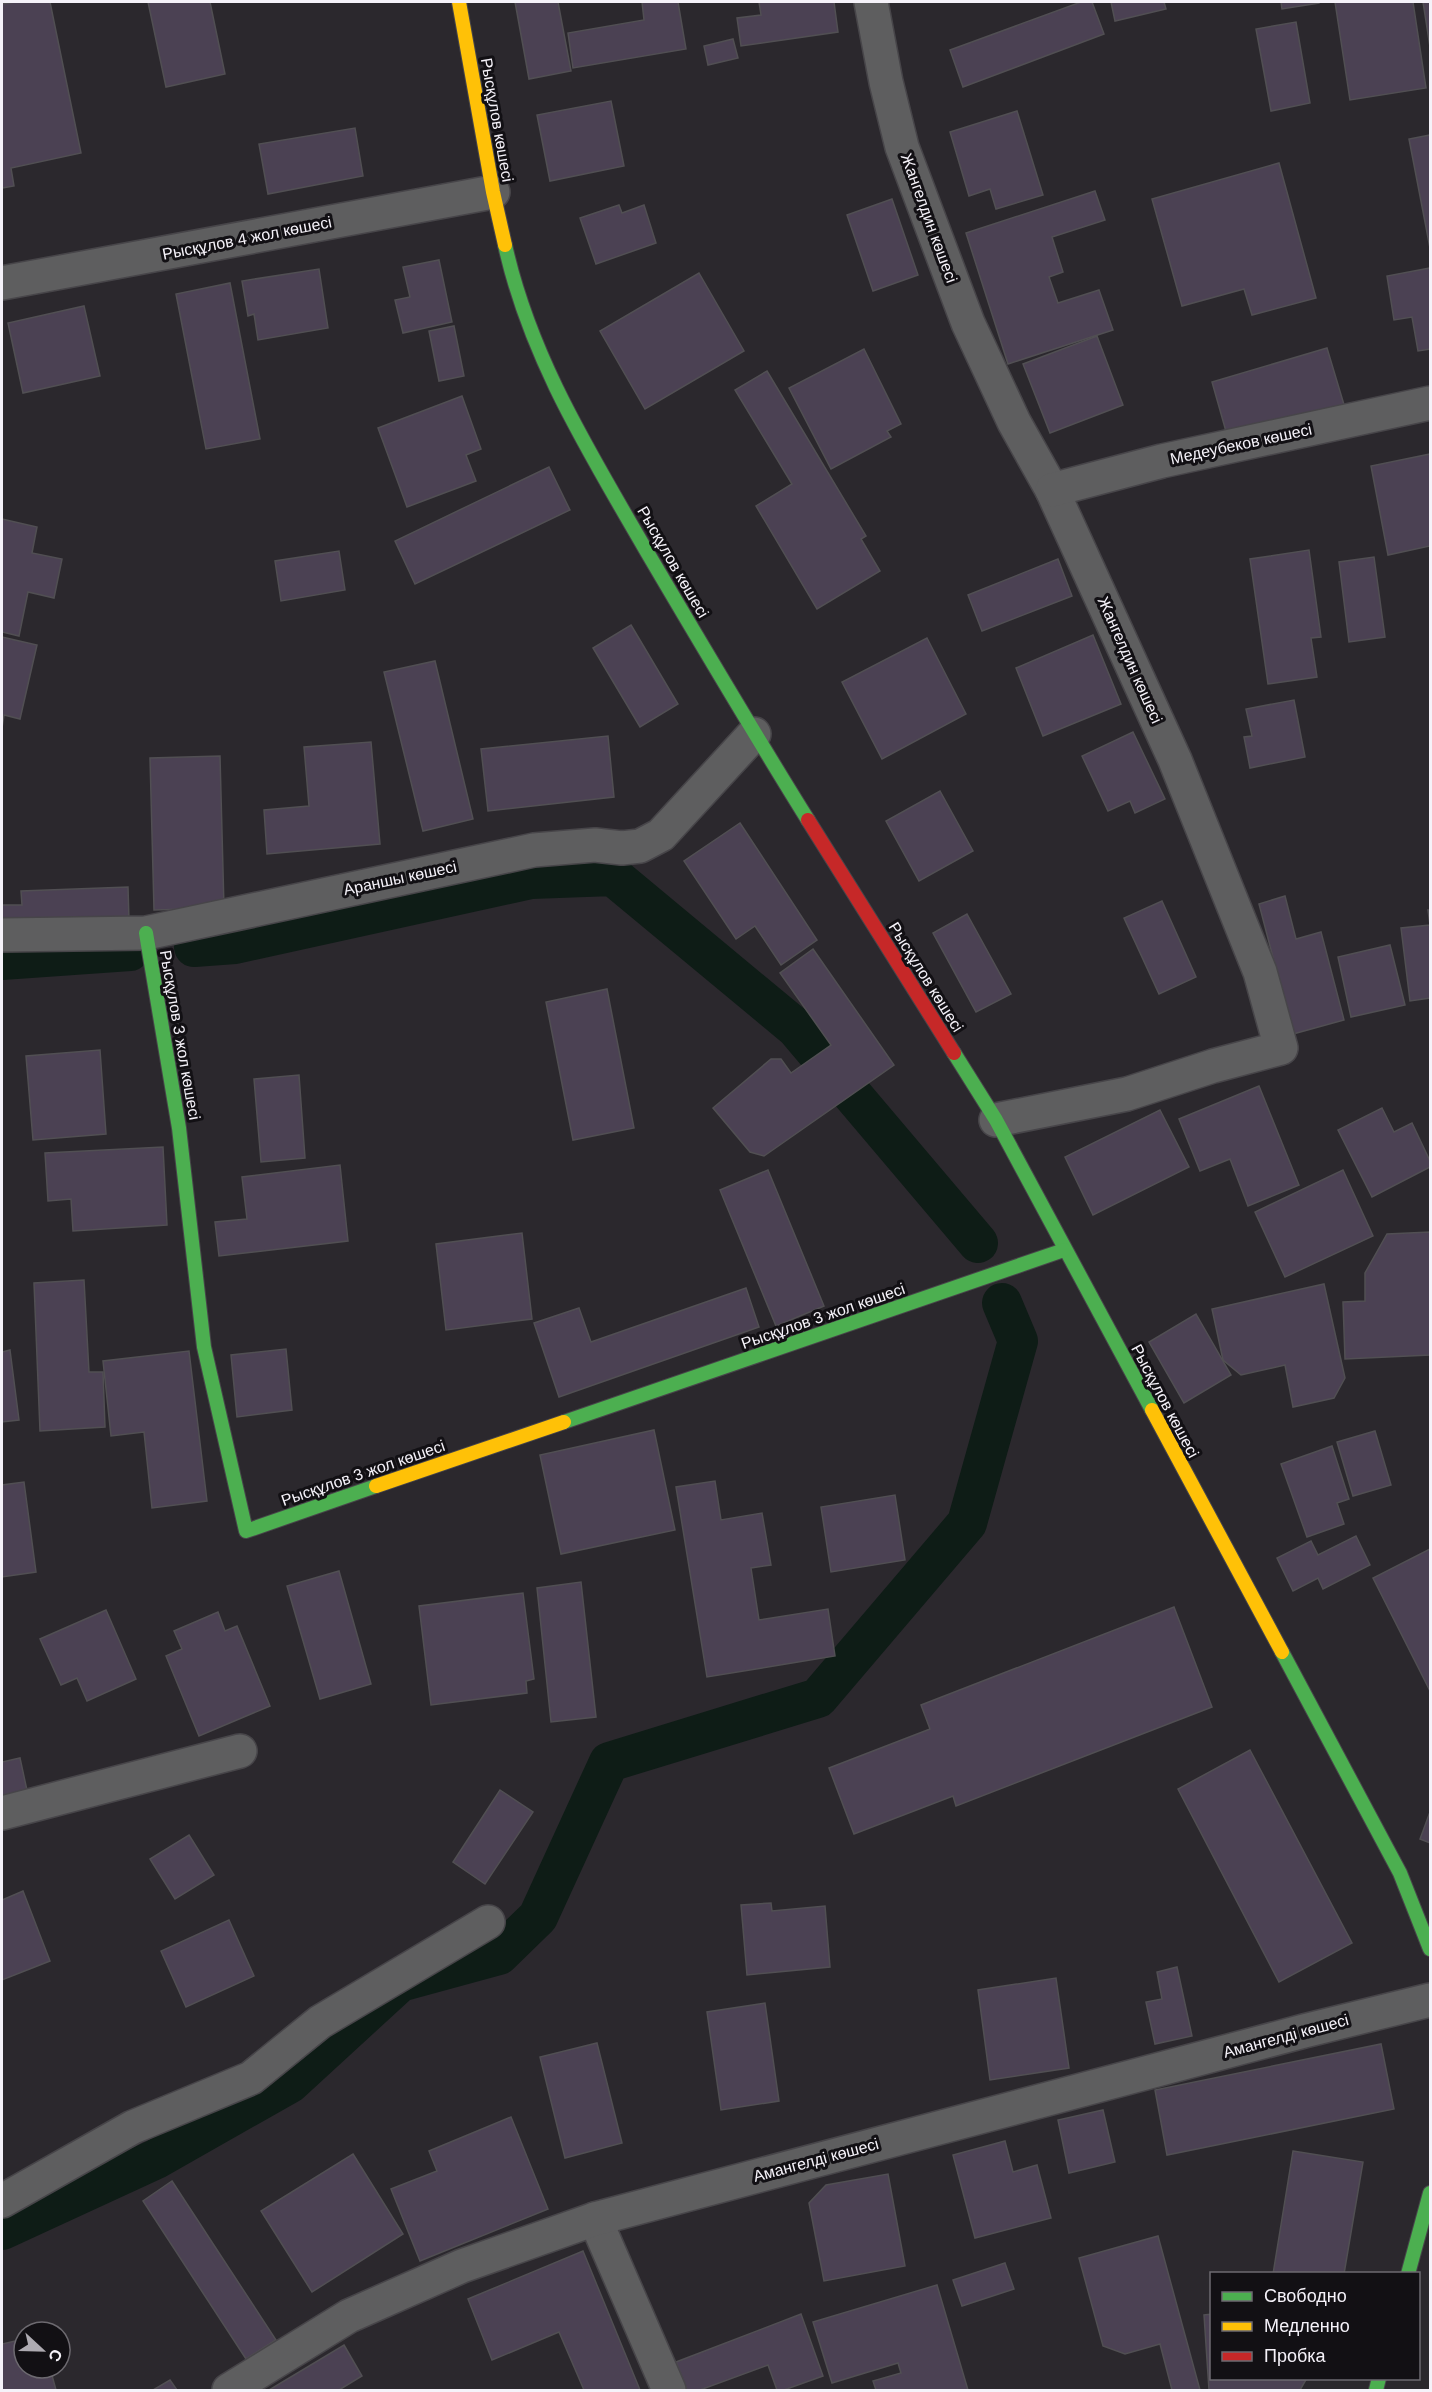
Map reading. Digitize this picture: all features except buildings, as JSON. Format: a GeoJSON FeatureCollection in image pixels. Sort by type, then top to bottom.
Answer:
{"type":"FeatureCollection","features":[{"type":"Feature","properties":{"kind":"main road","name":"Рысқұлов көшесі"},"geometry":{"type":"LineString","coordinates":[[459,2],[493,192],[506,250],[524,310],[545,366],[571,421],[754,734],[996,1120],[1400,1873],[1431,1949]]}},
{"type":"Feature","properties":{"kind":"main road","name":"Рысқұлов 3 жол көшесі"},"geometry":{"type":"LineString","coordinates":[[146,933],[179,1128],[204,1347],[246,1531],[1065,1250]]}},
{"type":"Feature","properties":{"kind":"main road"},"geometry":{"type":"LineString","coordinates":[[1400,1873],[1420,1881]]}},
{"type":"Feature","properties":{"kind":"main road"},"geometry":{"type":"LineString","coordinates":[[1409,2272],[1429,2202]]}},
{"type":"Feature","properties":{"kind":"street","name":"Жангелдин көшесі"},"geometry":{"type":"LineString","coordinates":[[871,2],[886,82],[902,147],[968,323],[1014,422],[1052,489],[1175,760],[1260,972],[1281,1048],[1213,1066],[1127,1094],[996,1120]]}},
{"type":"Feature","properties":{"kind":"street","name":"Рысқұлов 4 жол көшесі"},"geometry":{"type":"LineString","coordinates":[[2,283],[493,192]]}},
{"type":"Feature","properties":{"kind":"street","name":"Медеубеков көшесі"},"geometry":{"type":"LineString","coordinates":[[1052,489],[1162,461],[1431,403]]}},
{"type":"Feature","properties":{"kind":"street","name":"Араншы көшесі"},"geometry":{"type":"LineString","coordinates":[[2,935],[146,933],[534,850],[595,845],[622,848],[640,846],[661,835],[754,734]]}},
{"type":"Feature","properties":{"kind":"street"},"geometry":{"type":"LineString","coordinates":[[2,1813],[240,1751]]}},
{"type":"Feature","properties":{"kind":"street"},"geometry":{"type":"LineString","coordinates":[[2,2201],[133,2127],[251,2078],[321,2022],[488,1922]]}},
{"type":"Feature","properties":{"kind":"street","name":"Амангелді көшесі"},"geometry":{"type":"LineString","coordinates":[[229,2391],[349,2316],[462,2266],[595,2219],[1304,2031],[1431,2000]]}},
{"type":"Feature","properties":{"kind":"street"},"geometry":{"type":"LineString","coordinates":[[595,2219],[669,2391]]}},
{"type":"Feature","properties":{"kind":"waterway"},"geometry":{"type":"LineString","coordinates":[[194,947],[235,944],[531,879],[613,876],[796,1028],[978,1243]]}},
{"type":"Feature","properties":{"kind":"waterway"},"geometry":{"type":"LineString","coordinates":[[2,960],[130,951]]}},
{"type":"Feature","properties":{"kind":"waterway"},"geometry":{"type":"LineString","coordinates":[[2,2230],[156,2159],[290,2083],[400,1982],[499,1955],[538,1917],[609,1762],[818,1698],[967,1523],[1018,1341],[1002,1303]]}},
{"type":"Feature","properties":{"kind":"traffic: fast"},"geometry":{"type":"LineString","coordinates":[[505,245],[530,327],[564,404],[626,515],[808,820]]}},
{"type":"Feature","properties":{"kind":"traffic: fast"},"geometry":{"type":"LineString","coordinates":[[146,933],[179,1128],[204,1347],[246,1531],[376,1486]]}},
{"type":"Feature","properties":{"kind":"traffic: fast"},"geometry":{"type":"LineString","coordinates":[[954,1053],[996,1120],[1152,1410]]}},
{"type":"Feature","properties":{"kind":"traffic: fast"},"geometry":{"type":"LineString","coordinates":[[564,1422],[1064,1250]]}},
{"type":"Feature","properties":{"kind":"traffic: fast"},"geometry":{"type":"LineString","coordinates":[[1282,1652],[1400,1873],[1430,1949]]}},
{"type":"Feature","properties":{"kind":"traffic: fast"},"geometry":{"type":"LineString","coordinates":[[1409,2272],[1430,2193]]}},
{"type":"Feature","properties":{"kind":"traffic: fast"},"geometry":{"type":"LineString","coordinates":[[1376,2390],[1378,2380]]}},
{"type":"Feature","properties":{"kind":"traffic: slow"},"geometry":{"type":"LineString","coordinates":[[459,2],[493,192],[505,245]]}},
{"type":"Feature","properties":{"kind":"traffic: slow"},"geometry":{"type":"LineString","coordinates":[[1152,1410],[1282,1652]]}},
{"type":"Feature","properties":{"kind":"traffic: slow"},"geometry":{"type":"LineString","coordinates":[[376,1486],[564,1422]]}},
{"type":"Feature","properties":{"kind":"traffic: jam"},"geometry":{"type":"LineString","coordinates":[[808,820],[954,1053]]}}]}
